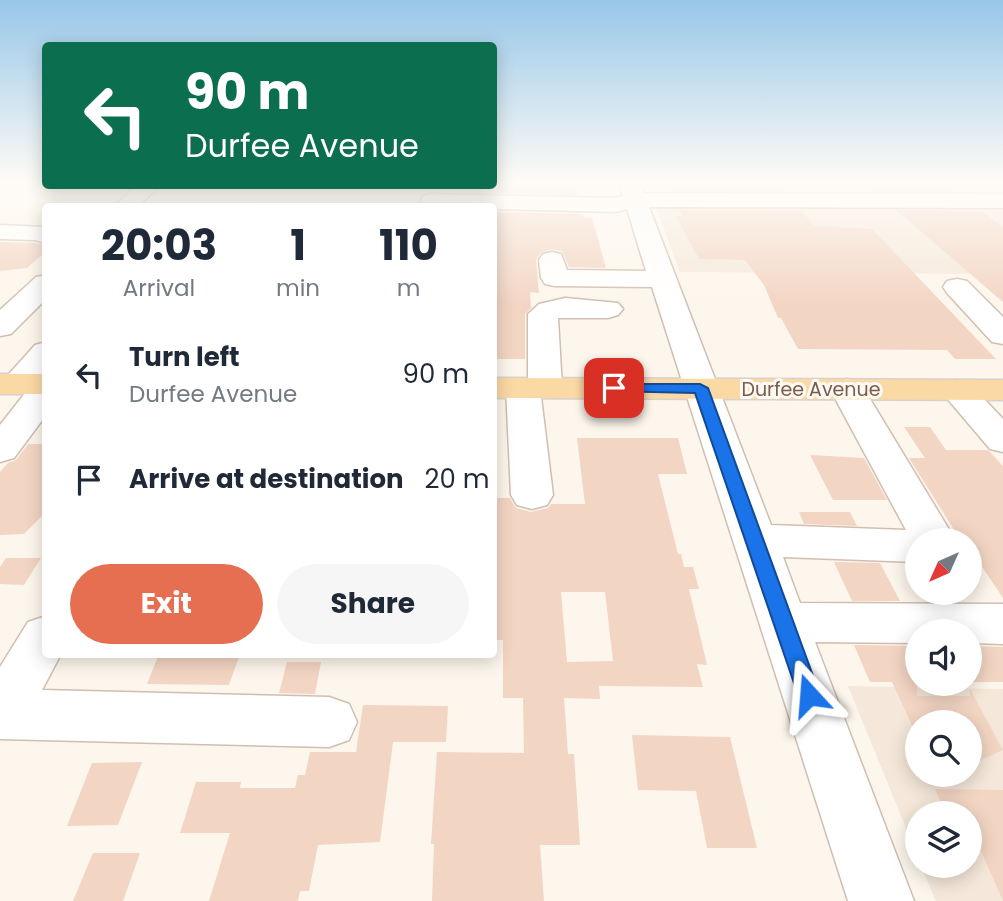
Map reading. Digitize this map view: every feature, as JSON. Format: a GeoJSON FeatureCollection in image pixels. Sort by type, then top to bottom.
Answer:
{"type":"FeatureCollection","features":[{"type":"Feature","properties":{"kind":"main road","name":"Durfee Avenue"},"geometry":{"type":"LineString","coordinates":[[521,388],[1003,390]]}},
{"type":"Feature","properties":{"kind":"street"},"geometry":{"type":"LineString","coordinates":[[643,222],[881,901]]}},
{"type":"Feature","properties":{"kind":"street"},"geometry":{"type":"LineString","coordinates":[[0,232],[42,234]]}},
{"type":"Feature","properties":{"kind":"street"},"geometry":{"type":"LineString","coordinates":[[552,260],[555,278],[663,279]]}},
{"type":"Feature","properties":{"kind":"street"},"geometry":{"type":"LineString","coordinates":[[7,314],[42,286]]}},
{"type":"Feature","properties":{"kind":"street"},"geometry":{"type":"LineString","coordinates":[[957,287],[1003,335]]}},
{"type":"Feature","properties":{"kind":"street"},"geometry":{"type":"LineString","coordinates":[[532,495],[521,388],[544,314],[547,310],[567,308],[608,309]]}},
{"type":"Feature","properties":{"kind":"street"},"geometry":{"type":"LineString","coordinates":[[0,450],[27,386],[42,359]]}},
{"type":"Feature","properties":{"kind":"street"},"geometry":{"type":"LineString","coordinates":[[847,389],[927,528]]}},
{"type":"Feature","properties":{"kind":"street"},"geometry":{"type":"LineString","coordinates":[[957,390],[1003,441]]}},
{"type":"Feature","properties":{"kind":"street"},"geometry":{"type":"LineString","coordinates":[[753,540],[905,546]]}},
{"type":"Feature","properties":{"kind":"street"},"geometry":{"type":"LineString","coordinates":[[783,622],[1003,624]]}},
{"type":"Feature","properties":{"kind":"street"},"geometry":{"type":"LineString","coordinates":[[42,643],[0,714],[328,722]]}},
{"type":"Feature","properties":{"kind":"shaded area"},"geometry":{"type":"Polygon","coordinates":[[[662,222],[1003,222],[1003,274],[680,272],[662,222]]]}},
{"type":"Feature","properties":{"kind":"shaded area"},"geometry":{"type":"Polygon","coordinates":[[[848,686],[905,687],[905,696],[982,696],[982,689],[1003,689],[1003,901],[936,901],[926,878],[982,878],[982,801],[905,801],[905,826],[848,686]]]}},
{"type":"Feature","properties":{"kind":"building"},"geometry":{"type":"Polygon","coordinates":[[[497,222],[593,222],[606,268],[569,267],[562,251],[551,249],[541,253],[536,260],[539,293],[530,292],[531,308],[525,314],[525,359],[497,359],[497,222]]]}},
{"type":"Feature","properties":{"kind":"building"},"geometry":{"type":"Polygon","coordinates":[[[679,222],[811,222],[814,226],[872,229],[996,359],[955,359],[947,350],[798,349],[781,318],[778,318],[764,285],[745,260],[699,259],[679,222]]]}},
{"type":"Feature","properties":{"kind":"building"},"geometry":{"type":"Polygon","coordinates":[[[910,222],[996,222],[1003,227],[1003,302],[910,222]]]}},
{"type":"Feature","properties":{"kind":"building"},"geometry":{"type":"Polygon","coordinates":[[[0,242],[42,244],[42,255],[27,268],[0,271],[0,242]]]}},
{"type":"Feature","properties":{"kind":"building"},"geometry":{"type":"Polygon","coordinates":[[[904,427],[930,427],[946,450],[988,450],[1003,466],[1003,598],[982,567],[982,528],[953,528],[909,458],[925,458],[904,427]]]}},
{"type":"Feature","properties":{"kind":"building"},"geometry":{"type":"Polygon","coordinates":[[[577,438],[678,438],[687,474],[658,474],[678,554],[681,554],[684,567],[693,567],[699,589],[689,589],[707,665],[697,664],[703,687],[599,686],[600,699],[564,698],[568,754],[574,754],[580,845],[540,845],[544,901],[432,901],[434,844],[431,844],[437,752],[524,753],[523,698],[503,698],[503,640],[497,640],[497,498],[510,498],[516,508],[531,512],[548,508],[551,504],[585,504],[577,438]],[[561,592],[567,662],[613,661],[605,592],[561,592]]]}},
{"type":"Feature","properties":{"kind":"building"},"geometry":{"type":"Polygon","coordinates":[[[28,444],[42,444],[42,516],[24,534],[0,535],[0,472],[8,463],[16,460],[28,444]]]}},
{"type":"Feature","properties":{"kind":"building"},"geometry":{"type":"Polygon","coordinates":[[[810,455],[864,458],[887,500],[833,500],[810,455]]]}},
{"type":"Feature","properties":{"kind":"building"},"geometry":{"type":"Polygon","coordinates":[[[799,512],[850,512],[857,526],[804,524],[799,512]]]}},
{"type":"Feature","properties":{"kind":"building"},"geometry":{"type":"Polygon","coordinates":[[[6,558],[41,558],[24,585],[0,584],[0,567],[6,558]]]}},
{"type":"Feature","properties":{"kind":"building"},"geometry":{"type":"Polygon","coordinates":[[[834,562],[880,563],[900,601],[852,601],[834,562]]]}},
{"type":"Feature","properties":{"kind":"building"},"geometry":{"type":"Polygon","coordinates":[[[854,645],[905,646],[905,696],[974,696],[981,710],[905,710],[892,682],[870,682],[854,645]]]}},
{"type":"Feature","properties":{"kind":"building"},"geometry":{"type":"Polygon","coordinates":[[[982,646],[1003,647],[1003,682],[982,682],[982,646]]]}},
{"type":"Feature","properties":{"kind":"building"},"geometry":{"type":"Polygon","coordinates":[[[157,658],[239,658],[229,685],[147,684],[157,658]]]}},
{"type":"Feature","properties":{"kind":"building"},"geometry":{"type":"Polygon","coordinates":[[[287,662],[321,662],[315,694],[279,693],[287,662]]]}},
{"type":"Feature","properties":{"kind":"building"},"geometry":{"type":"Polygon","coordinates":[[[363,705],[448,706],[446,742],[393,742],[380,842],[318,845],[309,891],[300,891],[298,901],[209,901],[230,833],[180,833],[196,782],[241,782],[240,788],[295,788],[298,775],[305,775],[310,752],[356,752],[363,705]]]}},
{"type":"Feature","properties":{"kind":"building"},"geometry":{"type":"Polygon","coordinates":[[[982,711],[1003,750],[982,760],[982,711]]]}},
{"type":"Feature","properties":{"kind":"building"},"geometry":{"type":"Polygon","coordinates":[[[632,735],[730,737],[757,848],[707,848],[696,791],[638,790],[632,735]]]}},
{"type":"Feature","properties":{"kind":"building"},"geometry":{"type":"Polygon","coordinates":[[[142,762],[118,825],[67,826],[92,763],[142,762]]]}},
{"type":"Feature","properties":{"kind":"building"},"geometry":{"type":"Polygon","coordinates":[[[935,789],[1003,790],[1003,901],[982,853],[982,801],[940,801],[935,789]]]}},
{"type":"Feature","properties":{"kind":"building"},"geometry":{"type":"Polygon","coordinates":[[[93,853],[140,853],[123,901],[73,901],[93,853]]]}},
{"type":"Feature","properties":{"kind":"route"},"geometry":{"type":"LineString","coordinates":[[614,388],[700,388],[809,695]]}}]}
